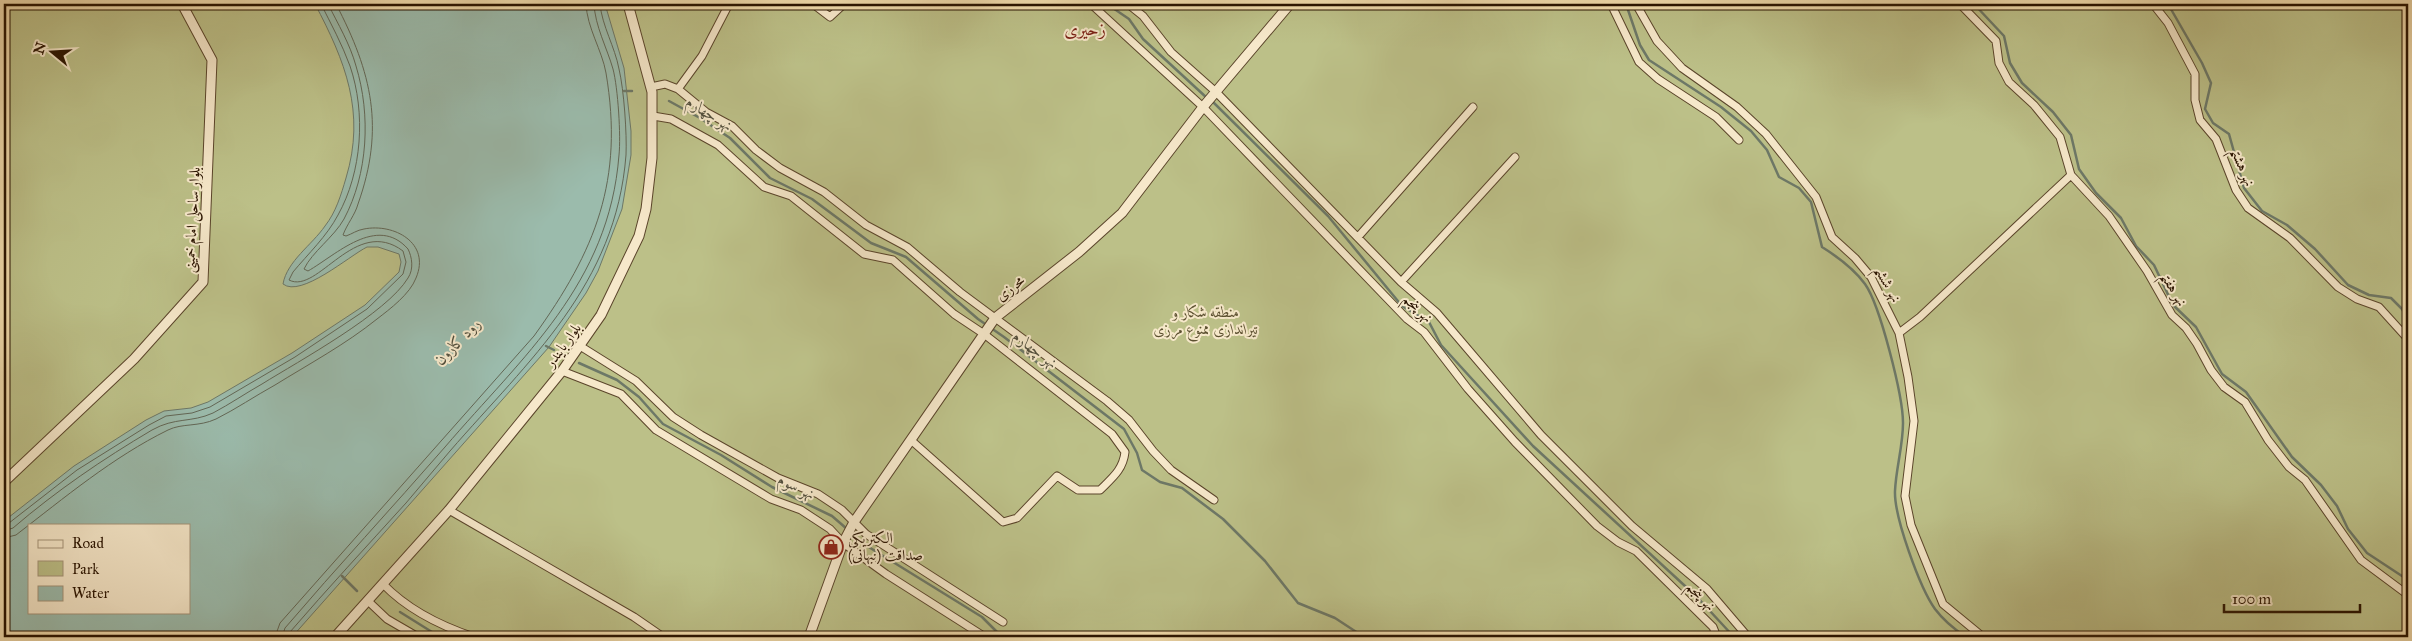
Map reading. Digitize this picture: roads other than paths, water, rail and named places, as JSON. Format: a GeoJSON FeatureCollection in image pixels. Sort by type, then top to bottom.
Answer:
{"type":"FeatureCollection","features":[{"type":"Feature","properties":{"kind":"street","name":"بلوار ساحلی امام خمینی"},"geometry":{"type":"LineString","coordinates":[[4,482],[134,359],[203,282],[212,60],[182,4]]}},
{"type":"Feature","properties":{"kind":"street","name":"بلوار بایندر"},"geometry":{"type":"LineString","coordinates":[[335,637],[449,510],[562,371],[601,315],[639,236],[646,209],[653,116],[651,87],[628,4]]}},
{"type":"Feature","properties":{"kind":"street"},"geometry":{"type":"LineString","coordinates":[[678,89],[702,56],[729,4]]}},
{"type":"Feature","properties":{"kind":"street"},"geometry":{"type":"LineString","coordinates":[[814,4],[830,17],[844,4]]}},
{"type":"Feature","properties":{"kind":"street","name":"نهر پنجم"},"geometry":{"type":"LineString","coordinates":[[1092,4],[1205,105],[1407,319],[1424,332],[1468,389],[1515,442],[1598,526],[1618,542],[1636,551],[1713,627],[1717,637]]}},
{"type":"Feature","properties":{"kind":"street","name":"نهر پنجم"},"geometry":{"type":"LineString","coordinates":[[1128,4],[1143,16],[1171,52],[1215,93],[1358,236],[1401,282],[1437,313],[1541,435],[1632,526],[1707,589],[1748,637]]}},
{"type":"Feature","properties":{"kind":"street","name":"محرزی"},"geometry":{"type":"LineString","coordinates":[[809,637],[845,539],[853,524],[912,441],[989,326],[1079,252],[1122,213],[1205,105],[1290,4]]}},
{"type":"Feature","properties":{"kind":"street"},"geometry":{"type":"LineString","coordinates":[[1611,4],[1639,62],[1658,79],[1716,117],[1739,140]]}},
{"type":"Feature","properties":{"kind":"street","name":"نهر ششم"},"geometry":{"type":"LineString","coordinates":[[1636,4],[1657,41],[1682,68],[1737,107],[1766,134],[1816,197],[1832,237],[1872,277],[1899,333],[1908,377],[1914,421],[1904,496],[1911,525],[1943,604],[1984,637]]}},
{"type":"Feature","properties":{"kind":"street","name":"نهر هفتم"},"geometry":{"type":"LineString","coordinates":[[1960,4],[1996,41],[2000,63],[2009,82],[2034,105],[2060,137],[2071,176],[2109,216],[2147,271],[2172,315],[2186,328],[2197,344],[2211,370],[2224,387],[2244,402],[2268,440],[2289,467],[2305,480],[2361,560],[2408,594]]}},
{"type":"Feature","properties":{"kind":"street","name":"نهر هشتم"},"geometry":{"type":"LineString","coordinates":[[2152,4],[2168,23],[2195,74],[2196,100],[2200,120],[2216,139],[2236,190],[2248,208],[2290,238],[2338,287],[2357,299],[2379,307],[2408,339]]}},
{"type":"Feature","properties":{"kind":"street"},"geometry":{"type":"LineString","coordinates":[[651,87],[665,84],[678,89],[706,112],[732,126],[756,150],[780,168],[824,192],[866,225],[907,247],[960,292],[989,326],[1112,434],[1126,452],[1124,464],[1118,473],[1100,490],[1078,490],[1057,476],[1017,518],[1003,522],[912,441]]}},
{"type":"Feature","properties":{"kind":"street"},"geometry":{"type":"LineString","coordinates":[[1358,236],[1473,107]]}},
{"type":"Feature","properties":{"kind":"street"},"geometry":{"type":"LineString","coordinates":[[653,116],[671,119],[718,145],[764,187],[791,196],[864,254],[893,260],[954,314],[989,326],[1107,401],[1129,420],[1153,451],[1171,470],[1214,500]]}},
{"type":"Feature","properties":{"kind":"street"},"geometry":{"type":"LineString","coordinates":[[1401,282],[1515,157]]}},
{"type":"Feature","properties":{"kind":"street"},"geometry":{"type":"LineString","coordinates":[[1899,333],[1920,316],[2071,176]]}},
{"type":"Feature","properties":{"kind":"street"},"geometry":{"type":"LineString","coordinates":[[580,346],[636,380],[673,417],[778,478],[818,494],[842,510],[853,524],[866,534],[1002,622]]}},
{"type":"Feature","properties":{"kind":"street"},"geometry":{"type":"LineString","coordinates":[[562,371],[621,394],[656,430],[771,499],[801,510],[845,539],[886,574],[985,637]]}},
{"type":"Feature","properties":{"kind":"street"},"geometry":{"type":"LineString","coordinates":[[449,510],[634,617],[663,637]]}},
{"type":"Feature","properties":{"kind":"street"},"geometry":{"type":"LineString","coordinates":[[382,584],[397,599],[453,630],[474,637]]}},
{"type":"Feature","properties":{"kind":"street"},"geometry":{"type":"LineString","coordinates":[[368,600],[387,619],[418,637]]}},
{"type":"Feature","properties":{"kind":"water","name":"رود کارون"},"geometry":{"type":"Polygon","coordinates":[[[315,4],[605,4],[624,68],[631,131],[631,155],[622,209],[598,271],[586,293],[549,347],[292,637],[4,637],[4,521],[74,466],[146,420],[164,411],[191,408],[208,402],[292,353],[365,305],[399,272],[401,262],[399,254],[378,247],[367,247],[313,281],[291,287],[283,284],[289,268],[329,221],[338,203],[352,154],[353,109],[343,67],[315,4]]]}},
{"type":"Feature","properties":{"kind":"waterway"},"geometry":{"type":"LineString","coordinates":[[1107,4],[1129,19],[1143,39],[1207,98]]}},
{"type":"Feature","properties":{"kind":"waterway"},"geometry":{"type":"LineString","coordinates":[[1626,4],[1640,45],[1649,60],[1721,107],[1751,131],[1767,150],[1779,177],[1799,188],[1811,202],[1822,247],[1856,273],[1871,295],[1890,351],[1902,410],[1903,432],[1895,491],[1903,534],[1915,569],[1935,609],[1949,624],[1966,637]]}},
{"type":"Feature","properties":{"kind":"waterway"},"geometry":{"type":"LineString","coordinates":[[1974,4],[2004,36],[2010,63],[2022,83],[2053,112],[2071,135],[2079,169],[2096,193],[2121,218],[2136,246],[2154,265],[2173,305],[2196,327],[2222,374],[2246,392],[2292,457],[2321,485],[2337,506],[2348,529],[2367,553],[2408,580]]}},
{"type":"Feature","properties":{"kind":"waterway"},"geometry":{"type":"LineString","coordinates":[[2168,4],[2202,63],[2211,83],[2205,109],[2213,123],[2229,134],[2244,188],[2262,211],[2287,225],[2315,249],[2348,285],[2369,295],[2391,298],[2402,309],[2408,321]]}},
{"type":"Feature","properties":{"kind":"waterway"},"geometry":{"type":"LineString","coordinates":[[624,91],[632,91]]}},
{"type":"Feature","properties":{"kind":"waterway","name":"نهر چهارم"},"geometry":{"type":"LineString","coordinates":[[669,101],[700,118],[730,138],[770,178],[812,199],[871,243],[906,257],[978,319],[1124,429],[1137,453],[1142,470],[1160,482],[1182,488],[1223,519],[1265,561],[1298,603],[1335,618],[1364,637]]}},
{"type":"Feature","properties":{"kind":"waterway"},"geometry":{"type":"LineString","coordinates":[[1212,101],[1328,216],[1402,306],[1429,322],[1441,345],[1533,446],[1697,597],[1734,637]]}},
{"type":"Feature","properties":{"kind":"waterway"},"geometry":{"type":"LineString","coordinates":[[546,346],[554,350]]}},
{"type":"Feature","properties":{"kind":"waterway","name":"نهر سوم"},"geometry":{"type":"LineString","coordinates":[[579,363],[617,380],[639,397],[663,424],[721,455],[772,487],[832,516],[847,529]]}},
{"type":"Feature","properties":{"kind":"waterway","name":"نهر سوم"},"geometry":{"type":"LineString","coordinates":[[851,533],[859,541],[982,617],[1002,637]]}},
{"type":"Feature","properties":{"kind":"waterway"},"geometry":{"type":"LineString","coordinates":[[342,576],[357,591]]}},
{"type":"Feature","properties":{"kind":"waterway"},"geometry":{"type":"LineString","coordinates":[[400,612],[440,637]]}},
{"type":"Feature","properties":{"kind":"place","name":"الکتریکی صداقت (نبهانی)"},"geometry":{"type":"Point","coordinates":[831,547]}},
{"type":"Feature","properties":{"kind":"district","name":"زحیری"},"geometry":{"type":"Point","coordinates":[1085,29]}},
{"type":"Feature","properties":{"kind":"park label","name":"منطقه شکار و تیراندازی ممنوع مرزی"},"geometry":{"type":"Point","coordinates":[1206,320]}}]}
